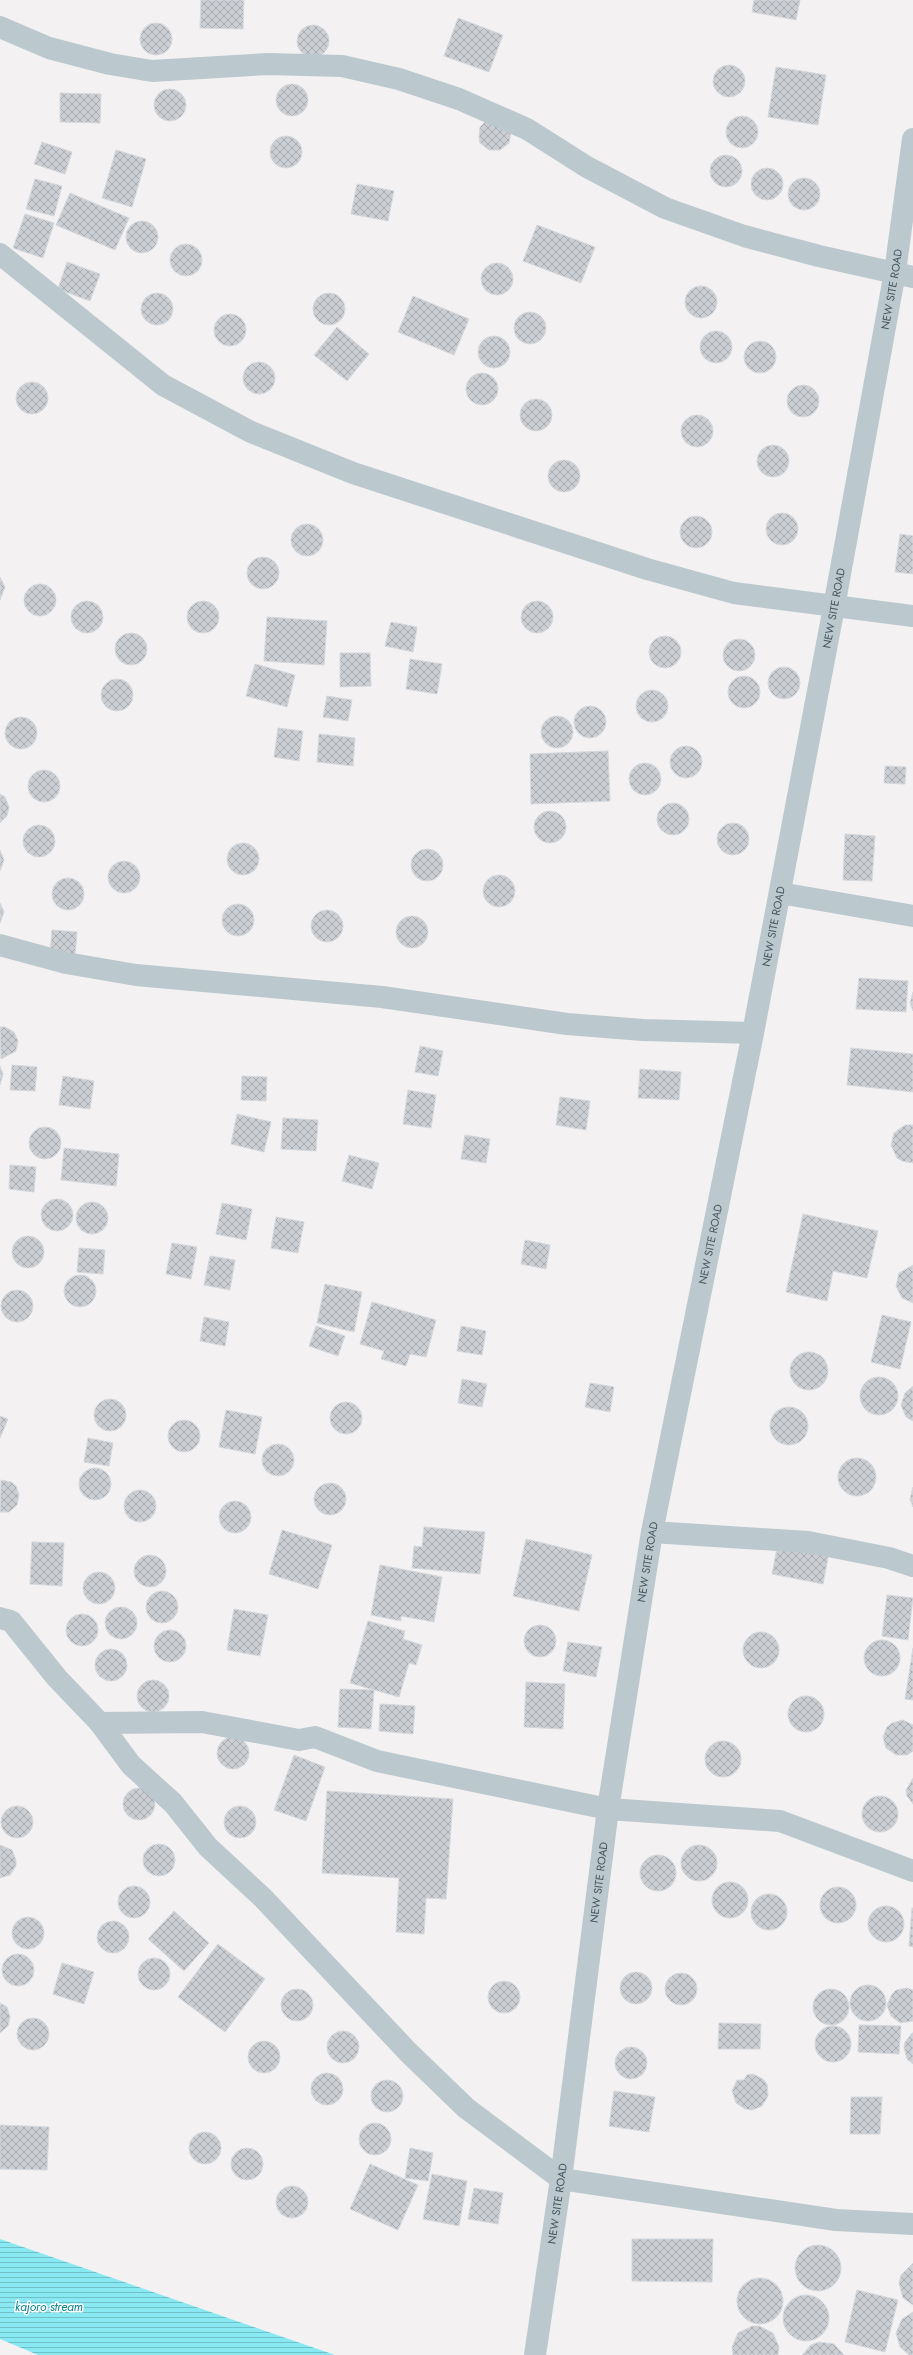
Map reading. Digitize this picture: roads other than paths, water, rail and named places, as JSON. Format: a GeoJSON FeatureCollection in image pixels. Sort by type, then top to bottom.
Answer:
{"type":"FeatureCollection","features":[{"type":"Feature","properties":{"kind":"street"},"geometry":{"type":"LineString","coordinates":[[0,27],[49,48],[110,64],[152,71],[268,64],[342,66],[400,79],[459,99],[527,129],[587,167],[665,208],[751,238],[819,256],[904,274]]}},
{"type":"Feature","properties":{"kind":"street","name":"NEW SITE ROAD"},"geometry":{"type":"LineString","coordinates":[[535,2355],[562,2179],[608,1809],[652,1532],[753,1033],[834,607],[904,274],[913,139]]}},
{"type":"Feature","properties":{"kind":"street"},"geometry":{"type":"LineString","coordinates":[[0,254],[164,385],[251,432],[353,473],[647,569],[734,593],[913,616]]}},
{"type":"Feature","properties":{"kind":"street"},"geometry":{"type":"LineString","coordinates":[[780,893],[913,916]]}},
{"type":"Feature","properties":{"kind":"street"},"geometry":{"type":"LineString","coordinates":[[0,945],[66,963],[136,975],[382,997],[567,1024],[643,1030],[753,1033]]}},
{"type":"Feature","properties":{"kind":"street"},"geometry":{"type":"LineString","coordinates":[[652,1532],[808,1542],[889,1558],[913,1566]]}},
{"type":"Feature","properties":{"kind":"street"},"geometry":{"type":"LineString","coordinates":[[0,1618],[11,1621],[57,1678],[100,1723],[131,1765],[173,1803],[208,1847],[263,1898],[408,2052],[466,2108],[562,2179],[836,2220],[913,2224]]}},
{"type":"Feature","properties":{"kind":"street"},"geometry":{"type":"LineString","coordinates":[[100,1723],[202,1722],[299,1740],[315,1737],[376,1761],[608,1809],[780,1821],[913,1871]]}},
{"type":"Feature","properties":{"kind":"water","name":"kajoro stream"},"geometry":{"type":"Polygon","coordinates":[[[0,2239],[335,2355],[38,2355],[0,2339],[0,2239]]]}}]}
